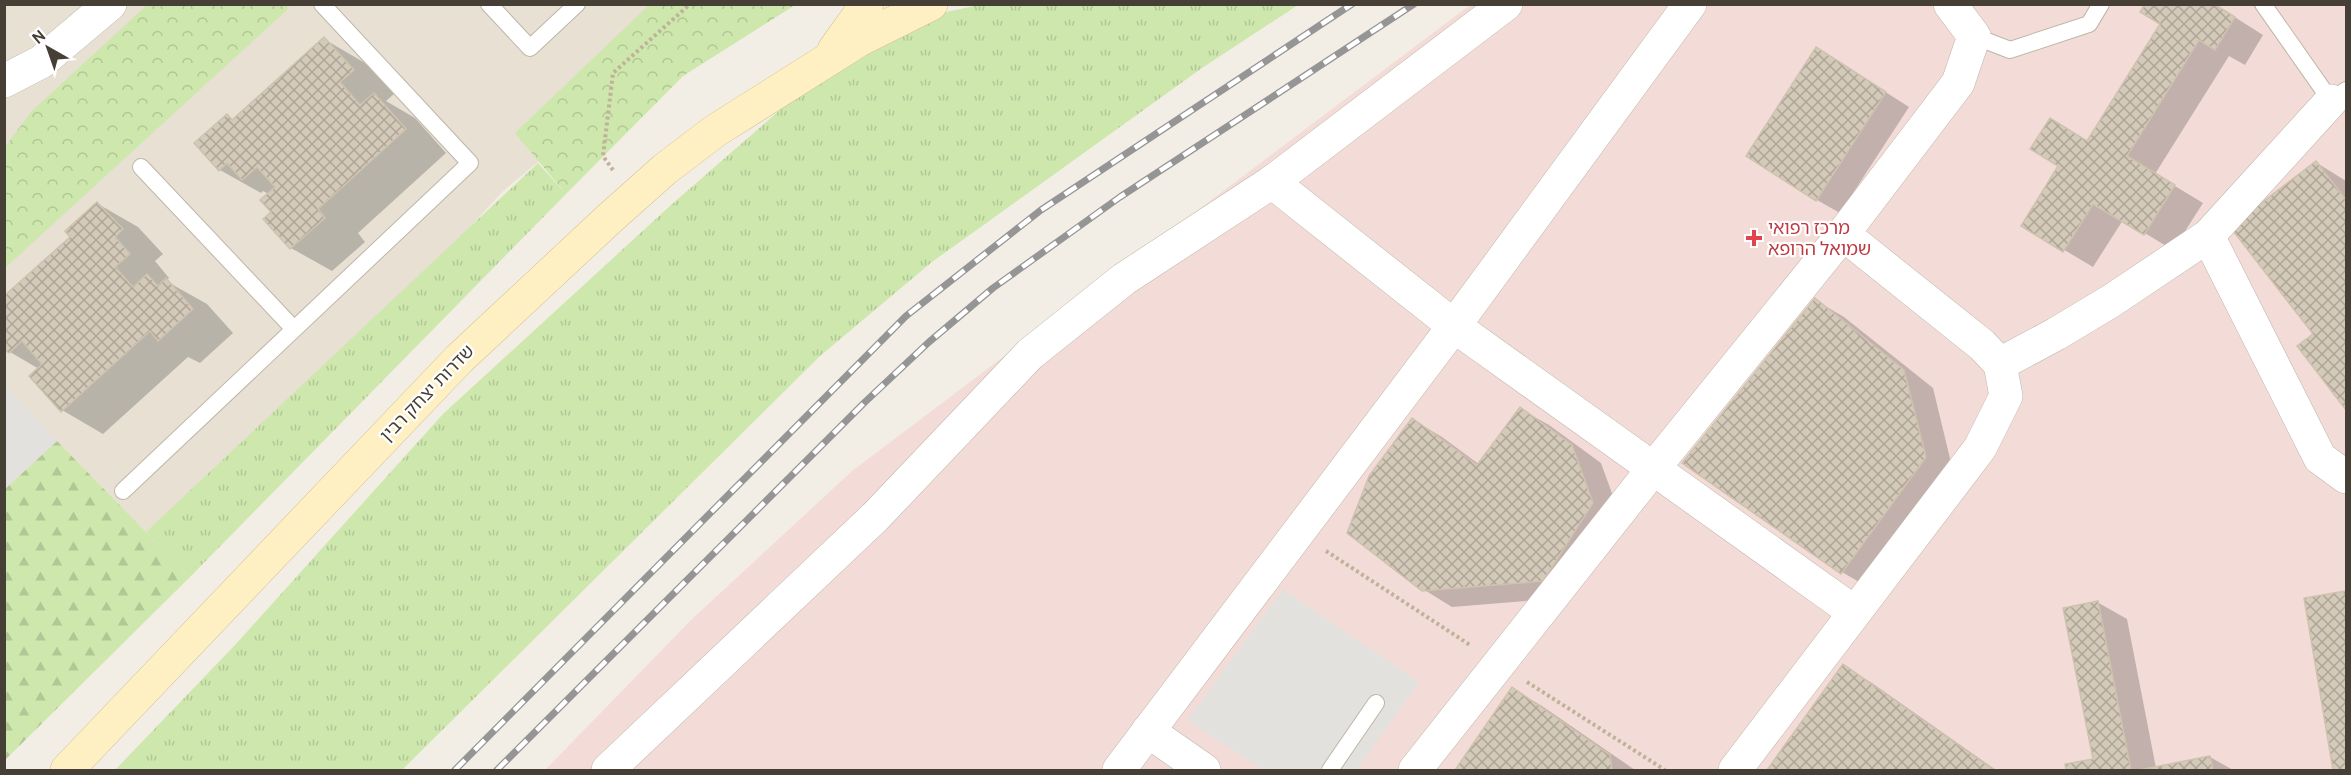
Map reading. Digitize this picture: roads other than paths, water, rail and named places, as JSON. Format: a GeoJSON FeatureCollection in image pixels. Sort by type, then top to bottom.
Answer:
{"type":"FeatureCollection","features":[{"type":"Feature","properties":{"kind":"main road","name":"שדרות יצחק רבין"},"geometry":{"type":"LineString","coordinates":[[826,62],[867,4]]}},
{"type":"Feature","properties":{"kind":"main road","name":"שדרות יצחק רבין"},"geometry":{"type":"LineString","coordinates":[[67,771],[459,359],[555,266],[631,198],[664,169],[716,131],[858,40],[931,4]]}},
{"type":"Feature","properties":{"kind":"street"},"geometry":{"type":"LineString","coordinates":[[4,81],[41,62],[110,4]]}},
{"type":"Feature","properties":{"kind":"street"},"geometry":{"type":"LineString","coordinates":[[608,771],[875,517],[1030,354],[1124,279],[1272,182],[1506,4]]}},
{"type":"Feature","properties":{"kind":"street"},"geometry":{"type":"LineString","coordinates":[[1119,771],[1454,326],[1690,4]]}},
{"type":"Feature","properties":{"kind":"street"},"geometry":{"type":"LineString","coordinates":[[1415,771],[1653,469],[1843,234],[1958,83],[1974,36],[1950,4]]}},
{"type":"Feature","properties":{"kind":"street"},"geometry":{"type":"LineString","coordinates":[[2000,364],[2111,301],[2208,236],[2339,95]]}},
{"type":"Feature","properties":{"kind":"street"},"geometry":{"type":"LineString","coordinates":[[1272,182],[1454,326],[1854,612]]}},
{"type":"Feature","properties":{"kind":"street"},"geometry":{"type":"LineString","coordinates":[[1735,771],[1980,448],[2006,396],[2000,364],[1982,345],[1843,234]]}},
{"type":"Feature","properties":{"kind":"street"},"geometry":{"type":"LineString","coordinates":[[2208,236],[2320,458],[2346,477]]}},
{"type":"Feature","properties":{"kind":"street"},"geometry":{"type":"LineString","coordinates":[[1148,731],[1204,771]]}},
{"type":"Feature","properties":{"kind":"lane"},"geometry":{"type":"LineString","coordinates":[[123,491],[470,163],[322,4]]}},
{"type":"Feature","properties":{"kind":"lane"},"geometry":{"type":"LineString","coordinates":[[489,4],[530,48],[577,4]]}},
{"type":"Feature","properties":{"kind":"lane"},"geometry":{"type":"LineString","coordinates":[[1974,36],[2010,50],[2089,24],[2101,4]]}},
{"type":"Feature","properties":{"kind":"lane"},"geometry":{"type":"LineString","coordinates":[[2262,4],[2339,95]]}},
{"type":"Feature","properties":{"kind":"lane"},"geometry":{"type":"LineString","coordinates":[[141,167],[293,328]]}},
{"type":"Feature","properties":{"kind":"lane"},"geometry":{"type":"LineString","coordinates":[[1330,771],[1376,703]]}},
{"type":"Feature","properties":{"kind":"railway"},"geometry":{"type":"LineString","coordinates":[[455,770],[906,316],[1041,210],[1352,4]]}},
{"type":"Feature","properties":{"kind":"railway"},"geometry":{"type":"LineString","coordinates":[[497,770],[865,402],[929,342],[993,288],[1120,197],[1414,4]]}},
{"type":"Feature","properties":{"kind":"place","name":"מרכז רפואי שמואל הרופא"},"geometry":{"type":"Point","coordinates":[1754,238]}}]}
